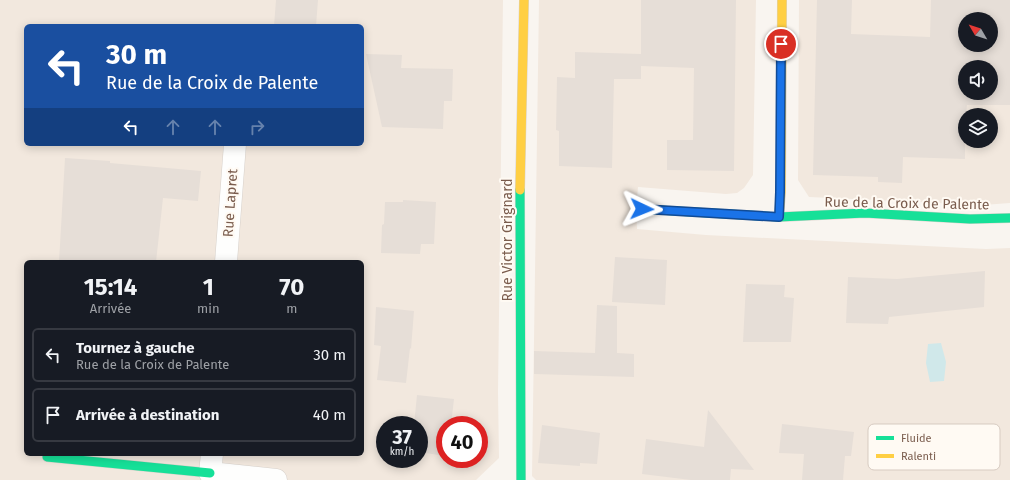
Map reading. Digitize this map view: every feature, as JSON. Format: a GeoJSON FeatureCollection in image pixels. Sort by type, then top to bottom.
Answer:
{"type":"FeatureCollection","features":[{"type":"Feature","properties":{"kind":"street","name":"Rue Victor Grignard"},"geometry":{"type":"LineString","coordinates":[[521,480],[520,192],[524,0]]}},
{"type":"Feature","properties":{"kind":"street"},"geometry":{"type":"LineString","coordinates":[[779,217],[782,0]]}},
{"type":"Feature","properties":{"kind":"street","name":"Rue Lapret"},"geometry":{"type":"LineString","coordinates":[[226,260],[235,146]]}},
{"type":"Feature","properties":{"kind":"street","name":"Rue de la Croix de Palente"},"geometry":{"type":"LineString","coordinates":[[642,209],[779,217],[865,214],[970,219],[1010,218]]}},
{"type":"Feature","properties":{"kind":"street"},"geometry":{"type":"LineString","coordinates":[[47,457],[211,463],[276,480]]}},
{"type":"Feature","properties":{"kind":"shaded area"},"geometry":{"type":"Polygon","coordinates":[[[0,0],[503,0],[498,392],[499,458],[476,480],[0,480],[0,0]]]}},
{"type":"Feature","properties":{"kind":"shaded area"},"geometry":{"type":"Polygon","coordinates":[[[539,0],[756,0],[753,175],[744,188],[737,193],[726,194],[638,187],[636,209],[637,229],[706,235],[986,249],[1010,248],[1010,480],[536,480],[532,476],[539,0]]]}},
{"type":"Feature","properties":{"kind":"shaded area"},"geometry":{"type":"Polygon","coordinates":[[[799,0],[1010,0],[1010,203],[983,205],[809,197],[798,180],[799,0]]]}},
{"type":"Feature","properties":{"kind":"water"},"geometry":{"type":"Polygon","coordinates":[[[941,343],[946,362],[944,381],[930,382],[926,363],[928,344],[941,343]]]}},
{"type":"Feature","properties":{"kind":"building"},"geometry":{"type":"Polygon","coordinates":[[[276,0],[318,0],[316,24],[274,24],[276,0]]]}},
{"type":"Feature","properties":{"kind":"building"},"geometry":{"type":"Polygon","coordinates":[[[641,0],[736,0],[734,171],[667,170],[667,140],[693,140],[694,68],[641,66],[641,0]]]}},
{"type":"Feature","properties":{"kind":"building"},"geometry":{"type":"Polygon","coordinates":[[[817,0],[852,0],[851,34],[930,37],[931,0],[1010,0],[1010,105],[967,105],[967,108],[958,108],[958,148],[965,148],[965,159],[903,157],[902,183],[878,182],[878,177],[813,175],[817,0]]]}},
{"type":"Feature","properties":{"kind":"building"},"geometry":{"type":"Polygon","coordinates":[[[575,52],[641,54],[641,79],[614,79],[612,168],[559,166],[559,131],[556,130],[557,77],[575,78],[575,52]]]}},
{"type":"Feature","properties":{"kind":"building"},"geometry":{"type":"Polygon","coordinates":[[[366,54],[402,55],[401,68],[453,69],[452,101],[444,101],[443,129],[382,127],[366,54]]]}},
{"type":"Feature","properties":{"kind":"building"},"geometry":{"type":"Polygon","coordinates":[[[65,158],[110,161],[110,163],[201,171],[198,201],[163,198],[156,260],[59,260],[65,158]]]}},
{"type":"Feature","properties":{"kind":"building"},"geometry":{"type":"Polygon","coordinates":[[[403,200],[436,202],[434,244],[421,244],[420,254],[381,253],[385,202],[403,202],[403,200]]]}},
{"type":"Feature","properties":{"kind":"building"},"geometry":{"type":"Polygon","coordinates":[[[615,257],[667,260],[665,305],[612,302],[615,257]]]}},
{"type":"Feature","properties":{"kind":"building"},"geometry":{"type":"Polygon","coordinates":[[[985,271],[984,307],[889,317],[888,324],[846,323],[848,277],[897,279],[985,271]]]}},
{"type":"Feature","properties":{"kind":"building"},"geometry":{"type":"Polygon","coordinates":[[[746,284],[785,285],[784,297],[794,298],[791,342],[743,342],[746,284]]]}},
{"type":"Feature","properties":{"kind":"building"},"geometry":{"type":"Polygon","coordinates":[[[597,305],[617,306],[617,353],[634,354],[634,377],[534,374],[534,351],[595,353],[597,305]]]}},
{"type":"Feature","properties":{"kind":"building"},"geometry":{"type":"Polygon","coordinates":[[[376,307],[414,311],[411,349],[410,348],[406,383],[377,380],[381,346],[374,345],[376,307]]]}},
{"type":"Feature","properties":{"kind":"building"},"geometry":{"type":"Polygon","coordinates":[[[417,395],[454,399],[452,416],[436,416],[436,455],[428,453],[428,416],[415,416],[417,395]]]}},
{"type":"Feature","properties":{"kind":"building"},"geometry":{"type":"Polygon","coordinates":[[[708,410],[754,470],[731,469],[730,480],[691,480],[642,474],[646,439],[704,447],[708,410]]]}},
{"type":"Feature","properties":{"kind":"building"},"geometry":{"type":"Polygon","coordinates":[[[782,424],[854,432],[851,456],[845,456],[843,480],[802,480],[804,454],[779,453],[782,424]]]}},
{"type":"Feature","properties":{"kind":"building"},"geometry":{"type":"Polygon","coordinates":[[[542,425],[600,433],[597,464],[580,463],[580,466],[538,463],[542,425]]]}},
{"type":"Feature","properties":{"kind":"traffic: fast"},"geometry":{"type":"LineString","coordinates":[[520,190],[521,480]]}},
{"type":"Feature","properties":{"kind":"traffic: fast"},"geometry":{"type":"LineString","coordinates":[[641,209],[779,217],[865,213],[970,219],[1010,218]]}},
{"type":"Feature","properties":{"kind":"traffic: fast"},"geometry":{"type":"LineString","coordinates":[[47,457],[210,473]]}},
{"type":"Feature","properties":{"kind":"traffic: slow"},"geometry":{"type":"LineString","coordinates":[[520,190],[524,0]]}},
{"type":"Feature","properties":{"kind":"traffic: slow"},"geometry":{"type":"LineString","coordinates":[[779,217],[781,192],[782,0]]}},
{"type":"Feature","properties":{"kind":"route"},"geometry":{"type":"LineString","coordinates":[[642,209],[779,217],[781,44]]}}]}
